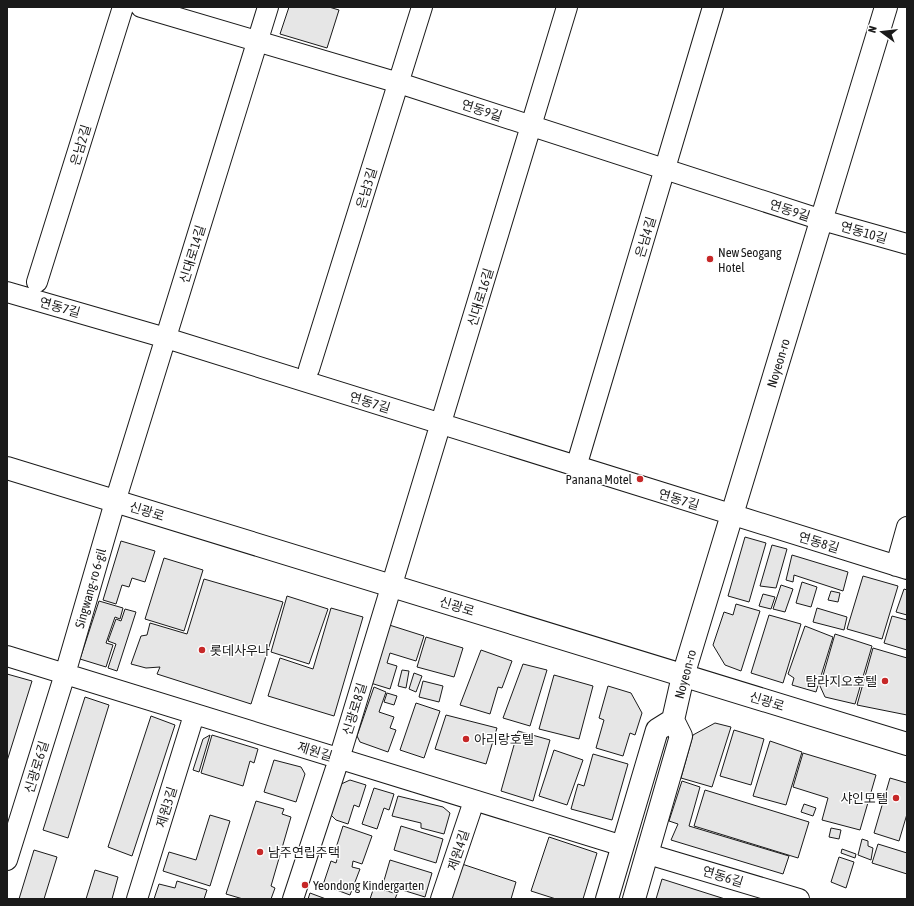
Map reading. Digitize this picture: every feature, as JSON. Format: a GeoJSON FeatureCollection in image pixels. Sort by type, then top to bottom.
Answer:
{"type":"FeatureCollection","features":[{"type":"Feature","properties":{"kind":"main road","name":"Noyeon-ro"},"geometry":{"type":"LineString","coordinates":[[673,720],[683,676],[886,7]]}},
{"type":"Feature","properties":{"kind":"main road","name":"신광로"},"geometry":{"type":"LineString","coordinates":[[7,468],[907,744]]}},
{"type":"Feature","properties":{"kind":"main road"},"geometry":{"type":"LineString","coordinates":[[607,899],[657,730],[673,720],[682,736],[634,899]]}},
{"type":"Feature","properties":{"kind":"street","name":"은남2길"},"geometry":{"type":"LineString","coordinates":[[37,282],[122,7]]}},
{"type":"Feature","properties":{"kind":"street","name":"연동9길"},"geometry":{"type":"LineString","coordinates":[[141,7],[399,83],[822,220]]}},
{"type":"Feature","properties":{"kind":"street","name":"신대로14길"},"geometry":{"type":"LineString","coordinates":[[115,502],[268,7]]}},
{"type":"Feature","properties":{"kind":"street","name":"은남3길"},"geometry":{"type":"LineString","coordinates":[[309,369],[422,7]]}},
{"type":"Feature","properties":{"kind":"street","name":"신대로16길"},"geometry":{"type":"LineString","coordinates":[[392,586],[567,7]]}},
{"type":"Feature","properties":{"kind":"street","name":"은남4길"},"geometry":{"type":"LineString","coordinates":[[576,467],[713,7]]}},
{"type":"Feature","properties":{"kind":"street","name":"연동10길"},"geometry":{"type":"LineString","coordinates":[[822,220],[907,244]]}},
{"type":"Feature","properties":{"kind":"street","name":"연동7길"},"geometry":{"type":"LineString","coordinates":[[7,292],[166,338],[732,516]]}},
{"type":"Feature","properties":{"kind":"street","name":"Singwang-ro 6-gil"},"geometry":{"type":"LineString","coordinates":[[65,674],[115,502]]}},
{"type":"Feature","properties":{"kind":"street","name":"연동8길"},"geometry":{"type":"LineString","coordinates":[[732,516],[901,567]]}},
{"type":"Feature","properties":{"kind":"street"},"geometry":{"type":"LineString","coordinates":[[901,567],[907,527]]}},
{"type":"Feature","properties":{"kind":"street","name":"신광로8길"},"geometry":{"type":"LineString","coordinates":[[294,899],[392,586]]}},
{"type":"Feature","properties":{"kind":"street","name":"제원길"},"geometry":{"type":"LineString","coordinates":[[7,656],[194,715],[339,758],[623,846]]}},
{"type":"Feature","properties":{"kind":"street","name":"신광로6길"},"geometry":{"type":"LineString","coordinates":[[7,860],[65,674]]}},
{"type":"Feature","properties":{"kind":"street","name":"제원3길"},"geometry":{"type":"LineString","coordinates":[[138,899],[194,715]]}},
{"type":"Feature","properties":{"kind":"street","name":"제원4길"},"geometry":{"type":"LineString","coordinates":[[441,899],[474,801]]}},
{"type":"Feature","properties":{"kind":"street","name":"연동6길"},"geometry":{"type":"LineString","coordinates":[[648,854],[799,899]]}},
{"type":"Feature","properties":{"kind":"building"},"geometry":{"type":"Polygon","coordinates":[[[289,7],[329,7],[339,10],[327,48],[280,34],[289,7]]]}},
{"type":"Feature","properties":{"kind":"building"},"geometry":{"type":"Polygon","coordinates":[[[745,537],[766,543],[749,602],[728,596],[745,537]]]}},
{"type":"Feature","properties":{"kind":"building"},"geometry":{"type":"Polygon","coordinates":[[[121,541],[155,551],[145,582],[132,578],[129,587],[122,585],[116,604],[103,600],[121,541]]]}},
{"type":"Feature","properties":{"kind":"building"},"geometry":{"type":"Polygon","coordinates":[[[772,545],[787,549],[776,588],[760,586],[772,545]]]}},
{"type":"Feature","properties":{"kind":"building"},"geometry":{"type":"Polygon","coordinates":[[[792,555],[848,572],[843,591],[794,575],[793,582],[786,580],[792,555]]]}},
{"type":"Feature","properties":{"kind":"building"},"geometry":{"type":"Polygon","coordinates":[[[164,558],[203,570],[184,631],[145,619],[164,558]]]}},
{"type":"Feature","properties":{"kind":"building"},"geometry":{"type":"Polygon","coordinates":[[[863,576],[898,586],[882,639],[847,629],[863,576]]]}},
{"type":"Feature","properties":{"kind":"building","name":"롯데사우나"},"geometry":{"type":"Polygon","coordinates":[[[204,579],[283,602],[251,704],[157,674],[160,667],[146,668],[131,664],[141,636],[147,635],[150,623],[187,634],[204,579]]]}},
{"type":"Feature","properties":{"kind":"building"},"geometry":{"type":"Polygon","coordinates":[[[802,582],[817,587],[811,607],[796,603],[802,582]]]}},
{"type":"Feature","properties":{"kind":"building"},"geometry":{"type":"Polygon","coordinates":[[[781,585],[793,589],[785,612],[773,609],[781,585]]]}},
{"type":"Feature","properties":{"kind":"building"},"geometry":{"type":"Polygon","coordinates":[[[904,589],[907,590],[907,615],[896,612],[904,589]]]}},
{"type":"Feature","properties":{"kind":"building"},"geometry":{"type":"Polygon","coordinates":[[[831,591],[840,593],[838,602],[828,600],[831,591]]]}},
{"type":"Feature","properties":{"kind":"building"},"geometry":{"type":"Polygon","coordinates":[[[763,594],[775,597],[771,609],[759,606],[763,594]]]}},
{"type":"Feature","properties":{"kind":"building"},"geometry":{"type":"Polygon","coordinates":[[[287,596],[328,609],[309,664],[271,652],[287,596]]]}},
{"type":"Feature","properties":{"kind":"building"},"geometry":{"type":"Polygon","coordinates":[[[99,601],[123,608],[120,619],[115,617],[106,643],[113,645],[106,667],[80,659],[99,601]]]}},
{"type":"Feature","properties":{"kind":"building"},"geometry":{"type":"Polygon","coordinates":[[[736,604],[760,611],[741,671],[725,665],[713,645],[724,612],[733,615],[736,604]]]}},
{"type":"Feature","properties":{"kind":"building"},"geometry":{"type":"Polygon","coordinates":[[[331,608],[363,617],[334,716],[268,696],[280,658],[313,669],[331,608]]]}},
{"type":"Feature","properties":{"kind":"building"},"geometry":{"type":"Polygon","coordinates":[[[817,608],[847,617],[844,630],[813,622],[817,608]]]}},
{"type":"Feature","properties":{"kind":"building"},"geometry":{"type":"Polygon","coordinates":[[[125,609],[136,612],[117,671],[108,668],[116,644],[108,641],[116,619],[121,621],[125,609]]]}},
{"type":"Feature","properties":{"kind":"building"},"geometry":{"type":"Polygon","coordinates":[[[769,615],[801,624],[783,683],[751,673],[769,615]]]}},
{"type":"Feature","properties":{"kind":"building"},"geometry":{"type":"Polygon","coordinates":[[[892,616],[907,620],[907,650],[884,643],[892,616]]]}},
{"type":"Feature","properties":{"kind":"building"},"geometry":{"type":"Polygon","coordinates":[[[383,623],[424,636],[416,661],[390,653],[387,663],[397,666],[390,689],[364,681],[383,623]]]}},
{"type":"Feature","properties":{"kind":"building"},"geometry":{"type":"Polygon","coordinates":[[[805,626],[833,637],[816,692],[792,685],[794,678],[788,674],[805,626]]]}},
{"type":"Feature","properties":{"kind":"building"},"geometry":{"type":"Polygon","coordinates":[[[835,634],[872,646],[855,704],[825,697],[820,686],[835,634]]]}},
{"type":"Feature","properties":{"kind":"building"},"geometry":{"type":"Polygon","coordinates":[[[426,637],[463,648],[454,677],[417,667],[426,637]]]}},
{"type":"Feature","properties":{"kind":"building","name":"탐라지오호텔"},"geometry":{"type":"Polygon","coordinates":[[[873,648],[907,658],[907,715],[857,705],[873,648]]]}},
{"type":"Feature","properties":{"kind":"building"},"geometry":{"type":"Polygon","coordinates":[[[481,650],[512,661],[502,688],[498,687],[490,714],[460,705],[481,650]]]}},
{"type":"Feature","properties":{"kind":"building"},"geometry":{"type":"Polygon","coordinates":[[[523,664],[547,670],[530,726],[503,718],[523,664]]]}},
{"type":"Feature","properties":{"kind":"building"},"geometry":{"type":"Polygon","coordinates":[[[402,670],[409,671],[406,688],[398,686],[402,670]]]}},
{"type":"Feature","properties":{"kind":"building"},"geometry":{"type":"Polygon","coordinates":[[[414,673],[422,676],[416,692],[409,689],[414,673]]]}},
{"type":"Feature","properties":{"kind":"building"},"geometry":{"type":"Polygon","coordinates":[[[7,674],[32,681],[7,761],[7,674]]]}},
{"type":"Feature","properties":{"kind":"building"},"geometry":{"type":"Polygon","coordinates":[[[554,675],[593,686],[579,739],[539,729],[554,675]]]}},
{"type":"Feature","properties":{"kind":"building"},"geometry":{"type":"Polygon","coordinates":[[[423,681],[443,686],[439,702],[419,697],[423,681]]]}},
{"type":"Feature","properties":{"kind":"building"},"geometry":{"type":"Polygon","coordinates":[[[608,686],[631,693],[642,713],[635,735],[630,733],[623,756],[596,748],[604,720],[599,718],[608,686]]]}},
{"type":"Feature","properties":{"kind":"building"},"geometry":{"type":"Polygon","coordinates":[[[374,687],[386,692],[379,712],[394,717],[390,728],[396,730],[388,752],[360,742],[357,736],[374,687]]]}},
{"type":"Feature","properties":{"kind":"building"},"geometry":{"type":"Polygon","coordinates":[[[387,693],[397,696],[394,705],[384,702],[387,693]]]}},
{"type":"Feature","properties":{"kind":"building"},"geometry":{"type":"Polygon","coordinates":[[[85,697],[109,705],[68,838],[43,830],[85,697]]]}},
{"type":"Feature","properties":{"kind":"building"},"geometry":{"type":"Polygon","coordinates":[[[416,703],[440,711],[424,758],[400,750],[416,703]]]}},
{"type":"Feature","properties":{"kind":"building","name":"아리랑호텔"},"geometry":{"type":"Polygon","coordinates":[[[446,715],[497,728],[486,764],[435,749],[446,715]]]}},
{"type":"Feature","properties":{"kind":"building"},"geometry":{"type":"Polygon","coordinates":[[[151,716],[175,725],[132,856],[108,847],[151,716]]]}},
{"type":"Feature","properties":{"kind":"building"},"geometry":{"type":"Polygon","coordinates":[[[715,723],[731,727],[712,787],[681,778],[693,735],[715,723]]]}},
{"type":"Feature","properties":{"kind":"building"},"geometry":{"type":"Polygon","coordinates":[[[734,730],[764,739],[751,785],[720,776],[734,730]]]}},
{"type":"Feature","properties":{"kind":"building"},"geometry":{"type":"Polygon","coordinates":[[[518,731],[550,740],[533,801],[501,791],[518,731]]]}},
{"type":"Feature","properties":{"kind":"building"},"geometry":{"type":"Polygon","coordinates":[[[210,735],[199,772],[193,770],[203,739],[210,735]]]}},
{"type":"Feature","properties":{"kind":"building"},"geometry":{"type":"Polygon","coordinates":[[[212,735],[258,749],[254,763],[250,761],[243,786],[201,773],[212,735]]]}},
{"type":"Feature","properties":{"kind":"building"},"geometry":{"type":"Polygon","coordinates":[[[770,741],[802,752],[786,805],[753,796],[770,741]]]}},
{"type":"Feature","properties":{"kind":"building"},"geometry":{"type":"Polygon","coordinates":[[[554,750],[583,760],[567,805],[539,796],[554,750]]]}},
{"type":"Feature","properties":{"kind":"building"},"geometry":{"type":"Polygon","coordinates":[[[803,753],[876,775],[860,830],[822,820],[828,798],[793,787],[803,753]]]}},
{"type":"Feature","properties":{"kind":"building"},"geometry":{"type":"Polygon","coordinates":[[[593,754],[628,764],[612,820],[571,809],[578,784],[584,786],[593,754]]]}},
{"type":"Feature","properties":{"kind":"building"},"geometry":{"type":"Polygon","coordinates":[[[274,760],[301,767],[305,774],[296,802],[264,792],[274,760]]]}},
{"type":"Feature","properties":{"kind":"building","name":"샤인모텔"},"geometry":{"type":"Polygon","coordinates":[[[890,778],[907,783],[907,814],[899,841],[874,833],[890,778]]]}},
{"type":"Feature","properties":{"kind":"building"},"geometry":{"type":"Polygon","coordinates":[[[350,780],[366,785],[359,807],[354,805],[348,824],[336,820],[329,813],[339,785],[350,780]]]}},
{"type":"Feature","properties":{"kind":"building"},"geometry":{"type":"Polygon","coordinates":[[[682,781],[700,787],[689,826],[789,856],[783,874],[671,840],[678,824],[669,821],[682,781]]]}},
{"type":"Feature","properties":{"kind":"building"},"geometry":{"type":"Polygon","coordinates":[[[374,788],[394,794],[389,810],[384,808],[377,829],[362,824],[374,788]]]}},
{"type":"Feature","properties":{"kind":"building"},"geometry":{"type":"Polygon","coordinates":[[[705,790],[809,822],[798,858],[694,826],[705,790]]]}},
{"type":"Feature","properties":{"kind":"building"},"geometry":{"type":"Polygon","coordinates":[[[398,796],[443,807],[450,813],[444,834],[421,828],[421,823],[392,816],[398,796]]]}},
{"type":"Feature","properties":{"kind":"building","name":"남주연립주택"},"geometry":{"type":"Polygon","coordinates":[[[256,801],[284,809],[282,814],[291,817],[271,886],[275,888],[271,899],[243,899],[226,894],[256,801]]]}},
{"type":"Feature","properties":{"kind":"building"},"geometry":{"type":"Polygon","coordinates":[[[804,804],[816,808],[813,816],[801,812],[804,804]]]}},
{"type":"Feature","properties":{"kind":"building"},"geometry":{"type":"Polygon","coordinates":[[[210,815],[230,821],[210,886],[163,871],[169,852],[196,860],[210,815]]]}},
{"type":"Feature","properties":{"kind":"building"},"geometry":{"type":"Polygon","coordinates":[[[343,826],[372,836],[362,864],[353,861],[352,867],[360,869],[350,895],[323,885],[331,861],[336,863],[338,856],[334,854],[343,826]]]}},
{"type":"Feature","properties":{"kind":"building"},"geometry":{"type":"Polygon","coordinates":[[[401,826],[443,839],[436,863],[394,850],[401,826]]]}},
{"type":"Feature","properties":{"kind":"building"},"geometry":{"type":"Polygon","coordinates":[[[831,828],[841,830],[839,839],[829,837],[831,828]]]}},
{"type":"Feature","properties":{"kind":"building"},"geometry":{"type":"Polygon","coordinates":[[[549,837],[597,853],[583,899],[556,899],[531,891],[549,837]]]}},
{"type":"Feature","properties":{"kind":"building"},"geometry":{"type":"Polygon","coordinates":[[[862,839],[868,841],[868,846],[873,848],[871,860],[858,855],[862,839]]]}},
{"type":"Feature","properties":{"kind":"building"},"geometry":{"type":"Polygon","coordinates":[[[878,844],[907,853],[907,874],[872,863],[878,844]]]}},
{"type":"Feature","properties":{"kind":"building"},"geometry":{"type":"Polygon","coordinates":[[[842,849],[856,854],[855,858],[841,853],[842,849]]]}},
{"type":"Feature","properties":{"kind":"building"},"geometry":{"type":"Polygon","coordinates":[[[34,850],[57,857],[44,899],[19,899],[34,850]]]}},
{"type":"Feature","properties":{"kind":"building"},"geometry":{"type":"Polygon","coordinates":[[[839,857],[854,862],[846,888],[831,882],[839,857]]]}},
{"type":"Feature","properties":{"kind":"building"},"geometry":{"type":"Polygon","coordinates":[[[390,860],[432,873],[425,897],[383,884],[390,860]]]}},
{"type":"Feature","properties":{"kind":"building"},"geometry":{"type":"Polygon","coordinates":[[[459,863],[516,882],[511,899],[447,899],[459,863]]]}},
{"type":"Feature","properties":{"kind":"building"},"geometry":{"type":"Polygon","coordinates":[[[95,870],[118,877],[112,899],[86,899],[95,870]]]}},
{"type":"Feature","properties":{"kind":"building"},"geometry":{"type":"Polygon","coordinates":[[[662,879],[725,899],[656,899],[662,879]]]}},
{"type":"Feature","properties":{"kind":"building"},"geometry":{"type":"Polygon","coordinates":[[[177,881],[207,890],[204,899],[154,899],[159,884],[175,888],[177,881]]]}},
{"type":"Feature","properties":{"kind":"building"},"geometry":{"type":"Polygon","coordinates":[[[374,887],[397,894],[395,899],[370,899],[374,887]]]}},
{"type":"Feature","properties":{"kind":"building"},"geometry":{"type":"Polygon","coordinates":[[[310,893],[326,899],[308,899],[310,893]]]}},
{"type":"Feature","properties":{"kind":"place","name":"New Seogang Hotel"},"geometry":{"type":"Point","coordinates":[710,259]}},
{"type":"Feature","properties":{"kind":"place","name":"Panana Motel"},"geometry":{"type":"Point","coordinates":[640,479]}},
{"type":"Feature","properties":{"kind":"place","name":"롯데사우나"},"geometry":{"type":"Point","coordinates":[202,650]}},
{"type":"Feature","properties":{"kind":"place","name":"탐라지오호텔"},"geometry":{"type":"Point","coordinates":[885,681]}},
{"type":"Feature","properties":{"kind":"place","name":"아리랑호텔"},"geometry":{"type":"Point","coordinates":[466,739]}},
{"type":"Feature","properties":{"kind":"place","name":"샤인모텔"},"geometry":{"type":"Point","coordinates":[896,798]}},
{"type":"Feature","properties":{"kind":"place","name":"남주연립주택"},"geometry":{"type":"Point","coordinates":[260,852]}},
{"type":"Feature","properties":{"kind":"place","name":"Yeondong Kindergarten"},"geometry":{"type":"Point","coordinates":[305,885]}}]}
